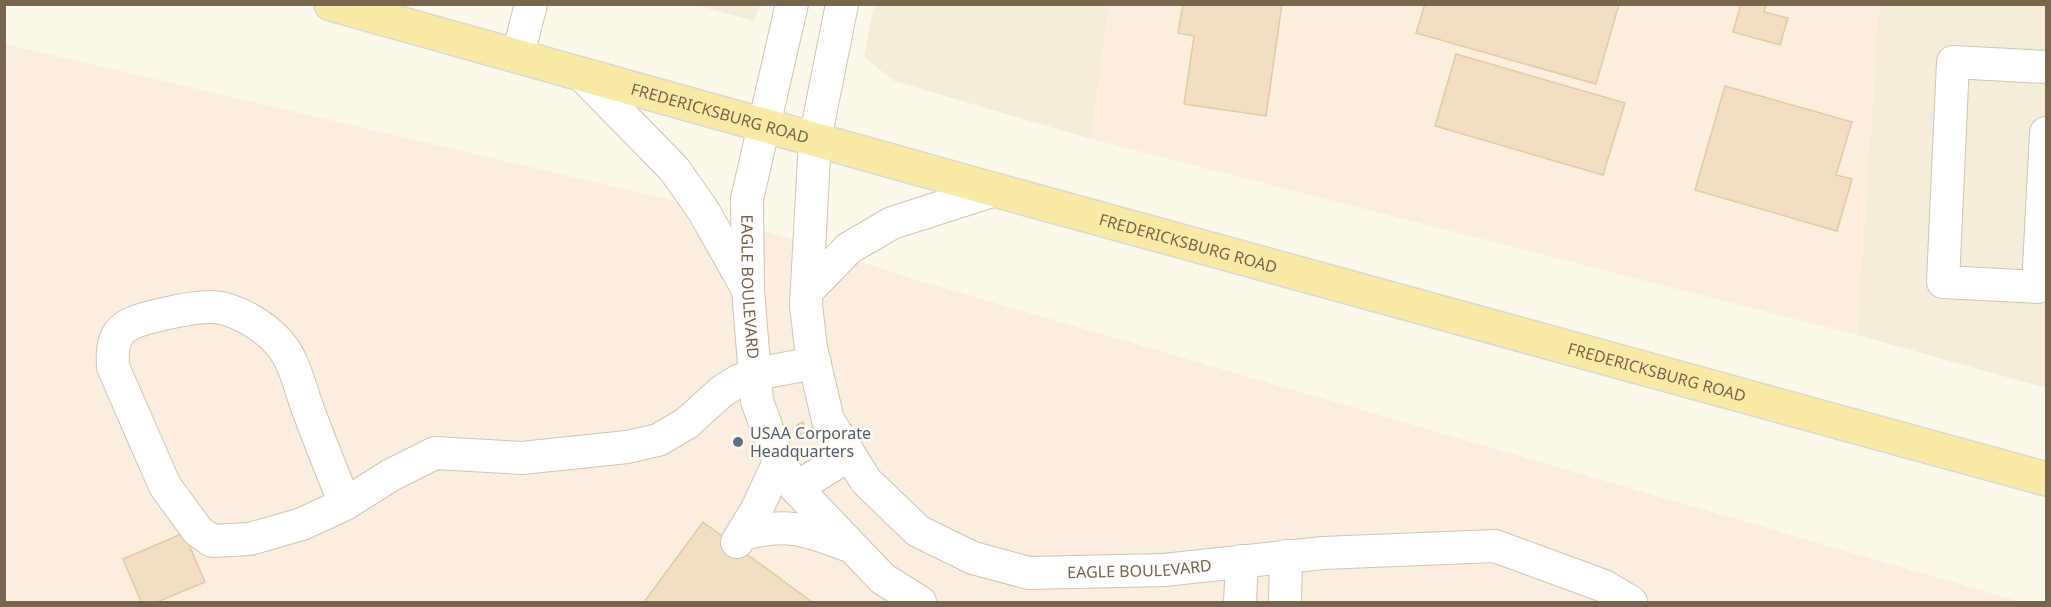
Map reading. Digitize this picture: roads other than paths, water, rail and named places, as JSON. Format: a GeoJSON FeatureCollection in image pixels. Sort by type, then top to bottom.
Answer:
{"type":"FeatureCollection","features":[{"type":"Feature","properties":{"kind":"main road","name":"FREDERICKSBURG ROAD"},"geometry":{"type":"LineString","coordinates":[[331,4],[995,190],[2046,478]]}},
{"type":"Feature","properties":{"kind":"street"},"geometry":{"type":"LineString","coordinates":[[518,55],[531,4]]}},
{"type":"Feature","properties":{"kind":"street","name":"EAGLE BOULEVARD"},"geometry":{"type":"LineString","coordinates":[[792,4],[747,199],[748,290],[757,401],[779,462],[796,488],[883,579],[920,603]]}},
{"type":"Feature","properties":{"kind":"street","name":"EAGLE BOULEVARD"},"geometry":{"type":"LineString","coordinates":[[842,4],[815,139],[806,305],[815,363],[828,420],[866,481],[918,531],[973,558],[1029,573],[1164,570],[1323,553],[1495,546],[1604,586],[1631,603]]}},
{"type":"Feature","properties":{"kind":"street"},"geometry":{"type":"LineString","coordinates":[[2046,67],[1953,62],[1943,282],[2038,287],[2046,133]]}},
{"type":"Feature","properties":{"kind":"street"},"geometry":{"type":"LineString","coordinates":[[582,75],[674,169],[703,210],[748,290]]}},
{"type":"Feature","properties":{"kind":"street"},"geometry":{"type":"LineString","coordinates":[[807,291],[849,248],[892,223],[995,190]]}},
{"type":"Feature","properties":{"kind":"street"},"geometry":{"type":"LineString","coordinates":[[345,504],[293,367],[281,345],[253,321],[230,310],[209,307],[150,317],[126,325],[117,334],[112,352],[113,367],[165,486],[198,531],[212,540],[250,539],[302,524],[345,504],[392,475],[435,453],[522,458],[627,447],[658,440],[687,423],[721,392],[738,381],[755,374],[815,363]]}},
{"type":"Feature","properties":{"kind":"street"},"geometry":{"type":"LineString","coordinates":[[796,488],[849,455]]}},
{"type":"Feature","properties":{"kind":"street"},"geometry":{"type":"LineString","coordinates":[[779,462],[766,492],[739,540],[780,527],[795,528],[853,548]]}},
{"type":"Feature","properties":{"kind":"street"},"geometry":{"type":"LineString","coordinates":[[1285,603],[1286,556]]}},
{"type":"Feature","properties":{"kind":"street"},"geometry":{"type":"LineString","coordinates":[[1240,603],[1242,561]]}},
{"type":"Feature","properties":{"kind":"place","name":"USAA Corporate Headquarters"},"geometry":{"type":"Point","coordinates":[738,442]}}]}
